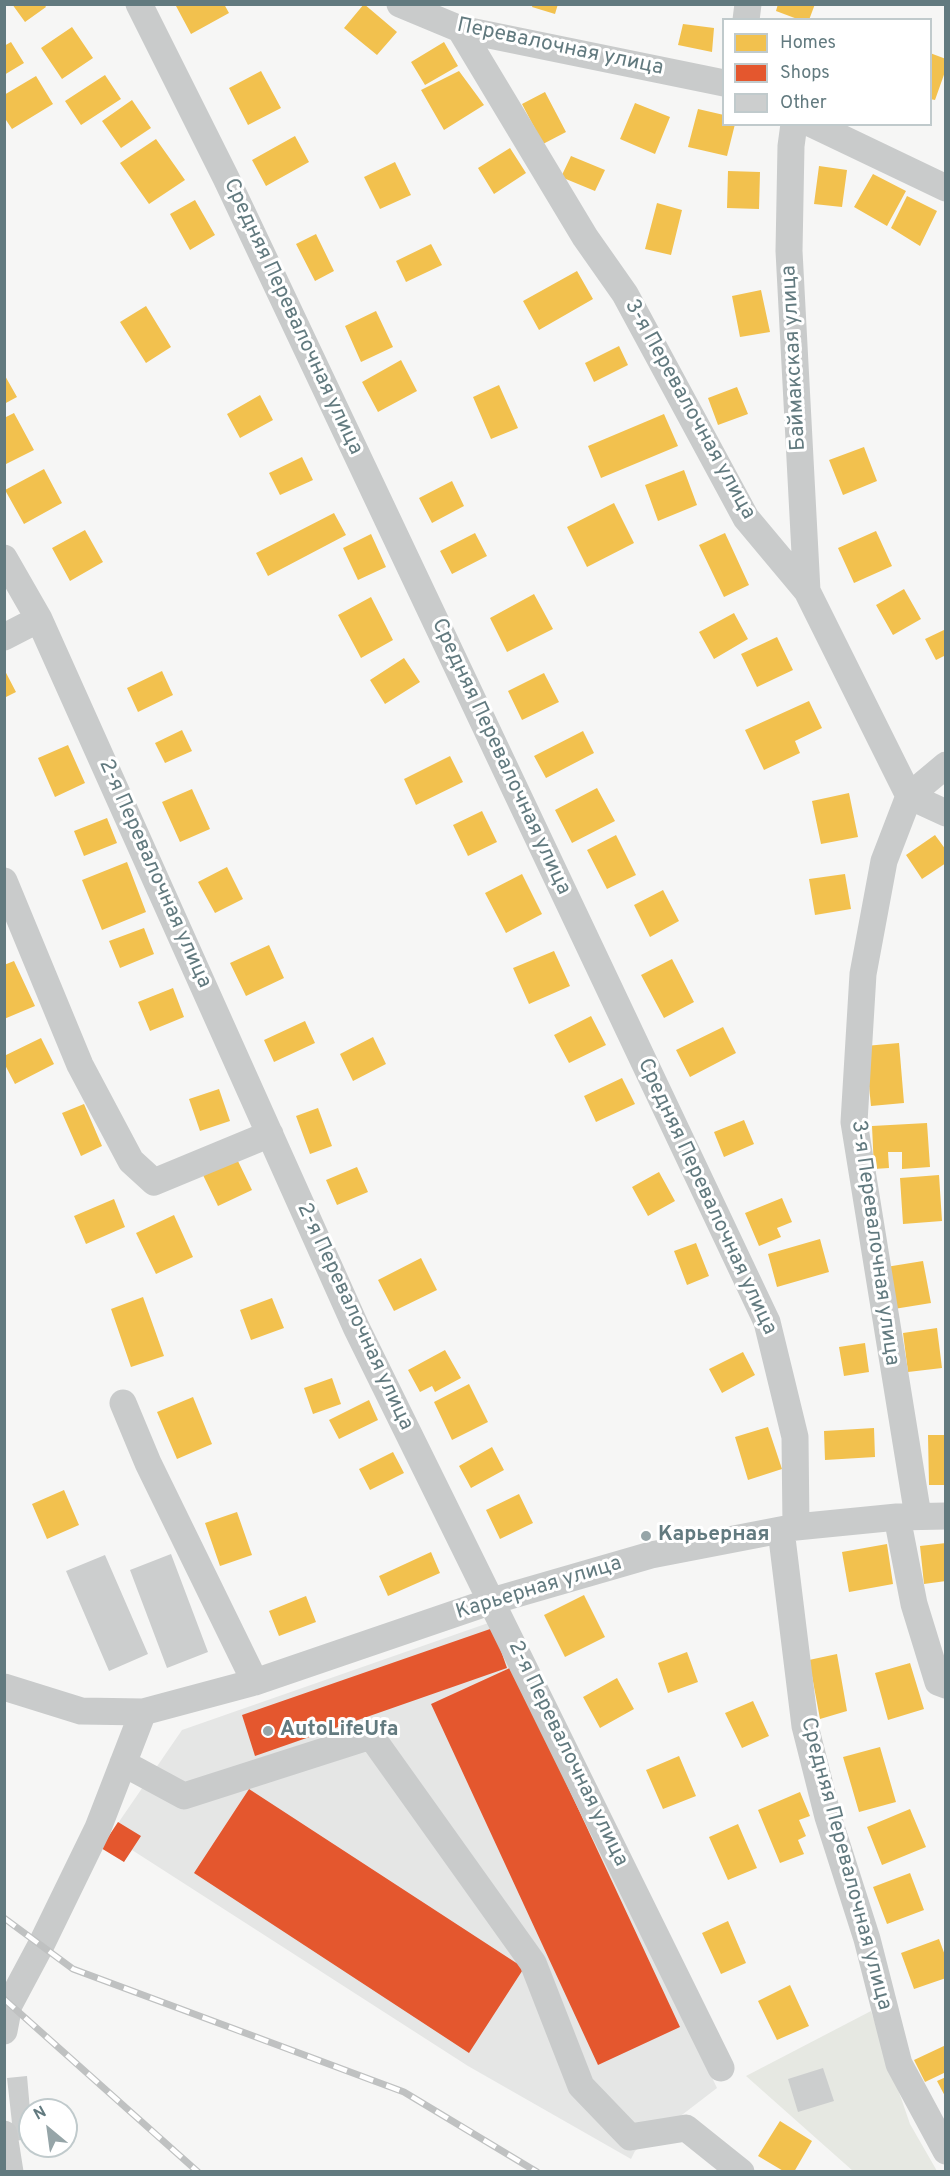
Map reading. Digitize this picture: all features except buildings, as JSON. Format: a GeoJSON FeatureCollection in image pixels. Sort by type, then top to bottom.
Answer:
{"type":"FeatureCollection","features":[{"type":"Feature","properties":{"kind":"street","name":"Средняя Перевалочная улица"},"geometry":{"type":"LineString","coordinates":[[139,4],[226,178],[767,1322],[795,1437],[789,1529],[805,1726],[828,1817],[867,1940],[899,2064],[945,2151]]}},
{"type":"Feature","properties":{"kind":"street","name":"Перевалочная улица"},"geometry":{"type":"LineString","coordinates":[[400,4],[460,29],[722,83]]}},
{"type":"Feature","properties":{"kind":"street","name":"3-я Перевалочная улица"},"geometry":{"type":"LineString","coordinates":[[460,29],[585,237],[625,294],[746,518],[807,591],[909,796],[884,861],[863,974],[854,1122],[907,1516],[915,1604],[938,1682],[945,1685]]}},
{"type":"Feature","properties":{"kind":"street","name":"Баймакская улица"},"geometry":{"type":"LineString","coordinates":[[794,126],[791,146],[789,251],[807,591]]}},
{"type":"Feature","properties":{"kind":"street"},"geometry":{"type":"LineString","coordinates":[[816,126],[945,188]]}},
{"type":"Feature","properties":{"kind":"street","name":"2-я Перевалочная улица"},"geometry":{"type":"LineString","coordinates":[[4,558],[39,620],[356,1327],[721,2068]]}},
{"type":"Feature","properties":{"kind":"street"},"geometry":{"type":"LineString","coordinates":[[4,637],[39,620]]}},
{"type":"Feature","properties":{"kind":"street"},"geometry":{"type":"LineString","coordinates":[[945,765],[909,796],[945,813]]}},
{"type":"Feature","properties":{"kind":"street"},"geometry":{"type":"LineString","coordinates":[[4,881],[80,1065],[131,1161],[154,1182],[270,1134]]}},
{"type":"Feature","properties":{"kind":"street"},"geometry":{"type":"LineString","coordinates":[[123,1403],[148,1463],[255,1682]]}},
{"type":"Feature","properties":{"kind":"street","name":"Карьерная улица"},"geometry":{"type":"LineString","coordinates":[[4,1687],[81,1711],[143,1712],[255,1682],[492,1601],[651,1555],[789,1529],[907,1516],[945,1516]]}},
{"type":"Feature","properties":{"kind":"street"},"geometry":{"type":"LineString","coordinates":[[4,2031],[9,2005],[98,1828],[143,1712]]}},
{"type":"Feature","properties":{"kind":"street"},"geometry":{"type":"LineString","coordinates":[[123,1763],[184,1796],[371,1736],[533,1963],[581,2086],[630,2137],[686,2128],[741,2172]]}},
{"type":"Feature","properties":{"kind":"shaded area"},"geometry":{"type":"Polygon","coordinates":[[[494,1621],[717,2088],[635,2151],[631,2159],[468,2066],[132,1850],[124,1862],[101,1848],[182,1730],[494,1621]]]}},
{"type":"Feature","properties":{"kind":"shaded area"},"geometry":{"type":"Polygon","coordinates":[[[871,2011],[910,2124],[937,2171],[853,2171],[746,2076],[871,2011]]]}},
{"type":"Feature","properties":{"kind":"railway"},"geometry":{"type":"LineString","coordinates":[[4,1918],[73,1969],[404,2092],[537,2172]]}},
{"type":"Feature","properties":{"kind":"railway"},"geometry":{"type":"LineString","coordinates":[[4,1999],[198,2172]]}},
{"type":"Feature","properties":{"kind":"place","name":"Карьерная"},"geometry":{"type":"Point","coordinates":[646,1536]}},
{"type":"Feature","properties":{"kind":"place","name":"AutoLifeUfa"},"geometry":{"type":"Point","coordinates":[268,1731]}}]}
